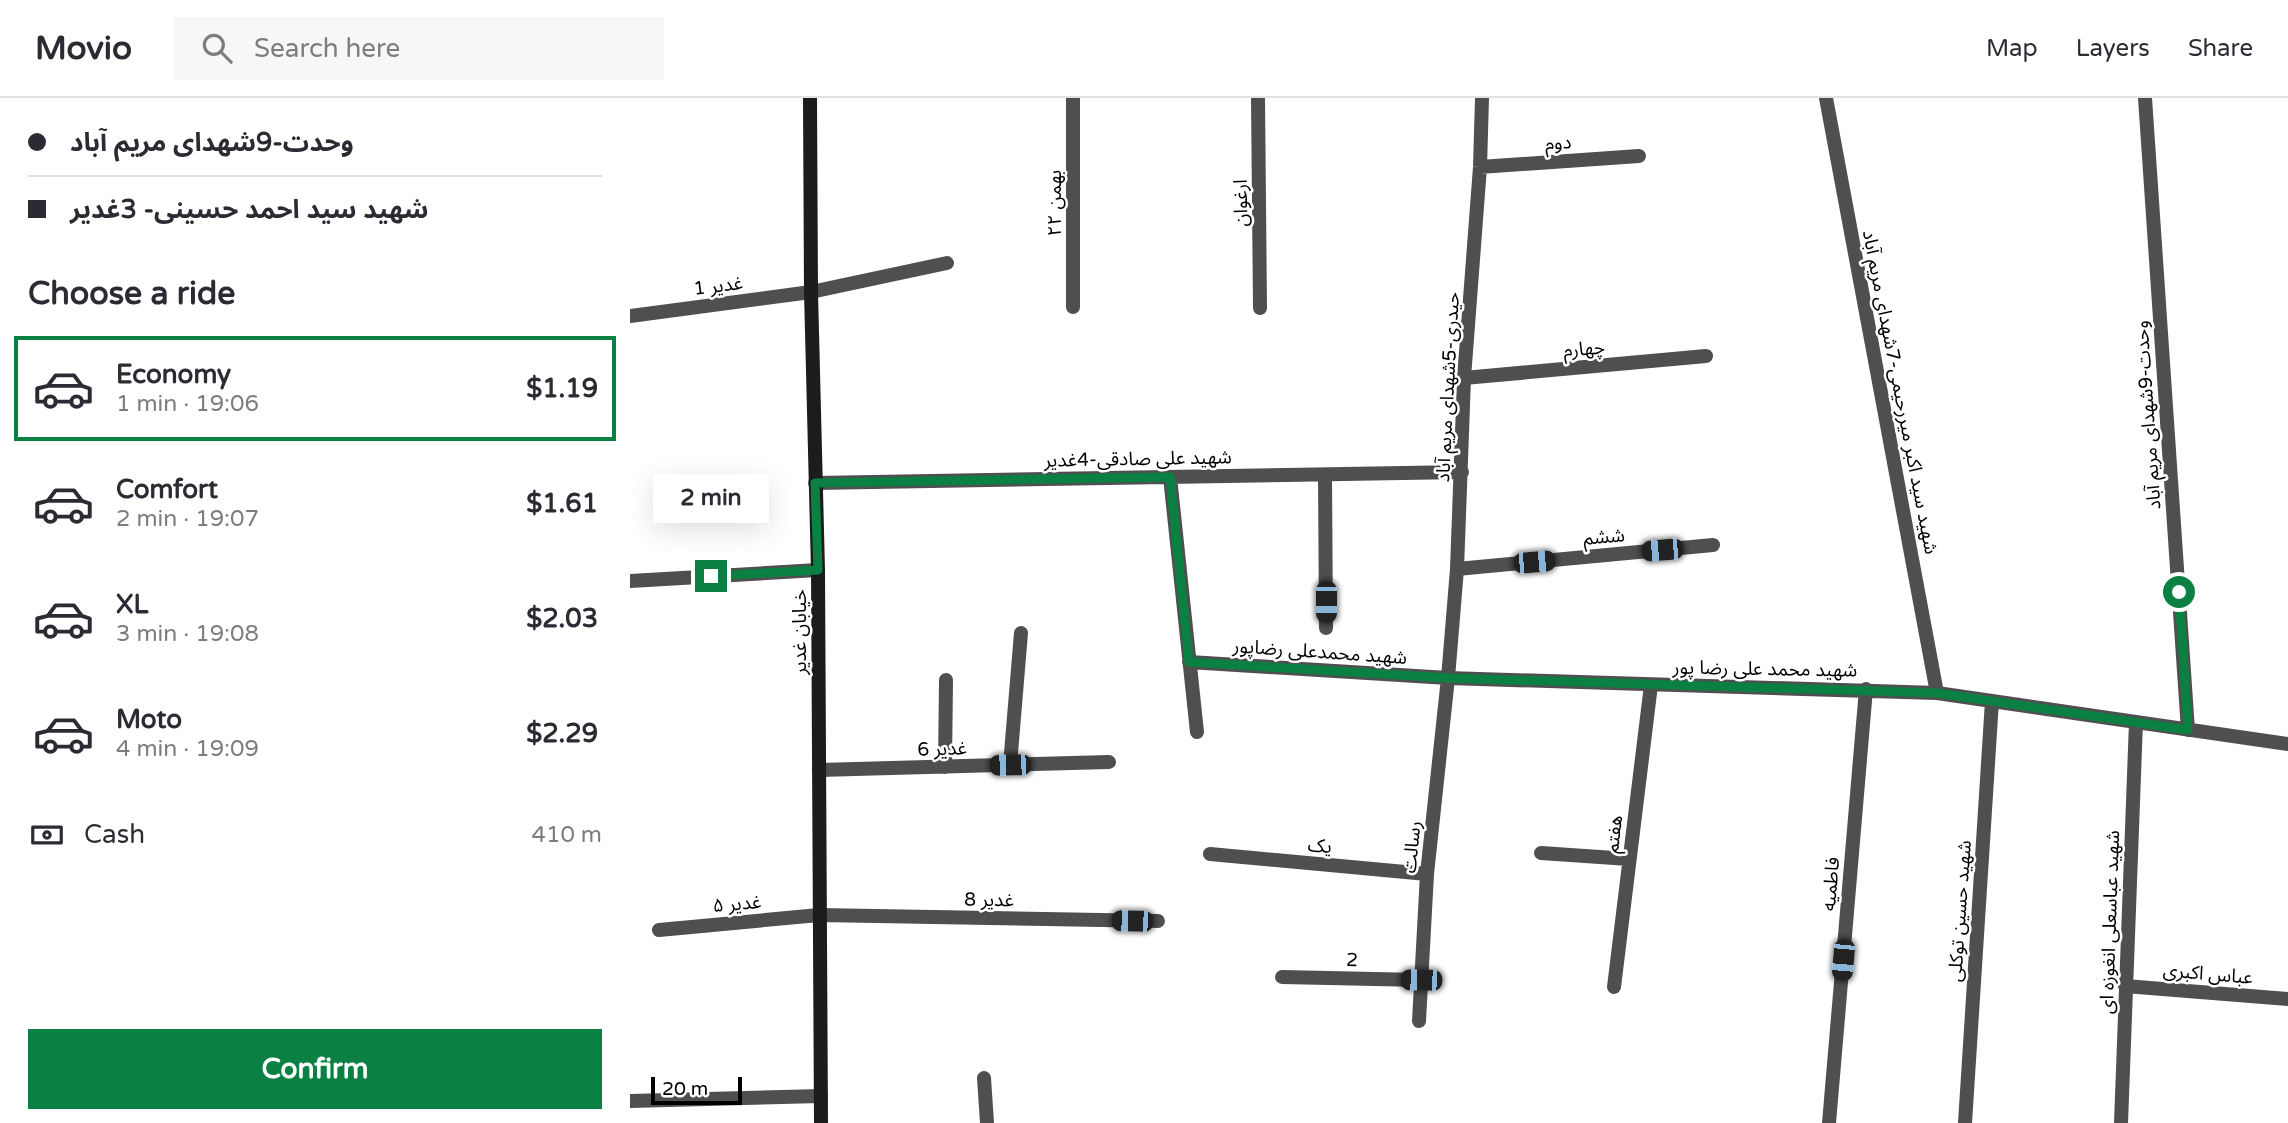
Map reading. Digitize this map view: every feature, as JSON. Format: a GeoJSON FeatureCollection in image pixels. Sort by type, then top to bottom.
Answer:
{"type":"FeatureCollection","features":[{"type":"Feature","properties":{"kind":"main road","name":"خیابان غدیر"},"geometry":{"type":"LineString","coordinates":[[810,98],[811,292],[818,570],[821,1123]]}},
{"type":"Feature","properties":{"kind":"street","name":"۲۲ بهمن"},"geometry":{"type":"LineString","coordinates":[[1073,98],[1073,307]]}},
{"type":"Feature","properties":{"kind":"street","name":"ارغوان"},"geometry":{"type":"LineString","coordinates":[[1258,98],[1260,307]]}},
{"type":"Feature","properties":{"kind":"street","name":"حیدری-5شهدای مریم آباد"},"geometry":{"type":"LineString","coordinates":[[1448,678],[1457,569],[1464,378],[1480,166],[1482,98]]}},
{"type":"Feature","properties":{"kind":"street","name":"شهید سید اکبر میررحیمی-7شهدای مریم آباد"},"geometry":{"type":"LineString","coordinates":[[1826,98],[1937,693]]}},
{"type":"Feature","properties":{"kind":"street","name":"وحدت-9شهدای مریم آباد"},"geometry":{"type":"LineString","coordinates":[[2145,98],[2188,730]]}},
{"type":"Feature","properties":{"kind":"street","name":"دوم"},"geometry":{"type":"LineString","coordinates":[[1480,166],[1639,156]]}},
{"type":"Feature","properties":{"kind":"street","name":"غدیر 1"},"geometry":{"type":"LineString","coordinates":[[630,316],[811,292],[947,263]]}},
{"type":"Feature","properties":{"kind":"street","name":"چهارم"},"geometry":{"type":"LineString","coordinates":[[1464,378],[1706,356]]}},
{"type":"Feature","properties":{"kind":"street","name":"شهید علی صادقی-4غدیر"},"geometry":{"type":"LineString","coordinates":[[815,483],[1462,472]]}},
{"type":"Feature","properties":{"kind":"street"},"geometry":{"type":"LineString","coordinates":[[1325,475],[1326,628]]}},
{"type":"Feature","properties":{"kind":"street"},"geometry":{"type":"LineString","coordinates":[[1170,477],[1197,732]]}},
{"type":"Feature","properties":{"kind":"street","name":"ششم"},"geometry":{"type":"LineString","coordinates":[[1457,569],[1713,545]]}},
{"type":"Feature","properties":{"kind":"street"},"geometry":{"type":"LineString","coordinates":[[630,582],[818,570]]}},
{"type":"Feature","properties":{"kind":"street"},"geometry":{"type":"LineString","coordinates":[[1010,765],[1021,633]]}},
{"type":"Feature","properties":{"kind":"street","name":"شهید محمدعلی رضاپور"},"geometry":{"type":"LineString","coordinates":[[1189,662],[1448,678]]}},
{"type":"Feature","properties":{"kind":"street","name":"شهید محمد علی رضا پور"},"geometry":{"type":"LineString","coordinates":[[1448,678],[1937,693],[2288,744]]}},
{"type":"Feature","properties":{"kind":"street","name":"رسالت"},"geometry":{"type":"LineString","coordinates":[[1419,1021],[1427,874],[1448,678]]}},
{"type":"Feature","properties":{"kind":"street"},"geometry":{"type":"LineString","coordinates":[[945,767],[946,680]]}},
{"type":"Feature","properties":{"kind":"street","name":"هفتم"},"geometry":{"type":"LineString","coordinates":[[1614,987],[1651,685]]}},
{"type":"Feature","properties":{"kind":"street","name":"فاطمیه"},"geometry":{"type":"LineString","coordinates":[[1829,1123],[1867,689]]}},
{"type":"Feature","properties":{"kind":"street","name":"شهید حسین توکلی"},"geometry":{"type":"LineString","coordinates":[[1965,1123],[1992,701]]}},
{"type":"Feature","properties":{"kind":"street","name":"شهید عباسعلی انغوزه ای"},"geometry":{"type":"LineString","coordinates":[[2121,1123],[2136,722]]}},
{"type":"Feature","properties":{"kind":"street","name":"غدیر 6"},"geometry":{"type":"LineString","coordinates":[[819,771],[1109,762]]}},
{"type":"Feature","properties":{"kind":"street"},"geometry":{"type":"LineString","coordinates":[[1541,853],[1629,859]]}},
{"type":"Feature","properties":{"kind":"street","name":"یک"},"geometry":{"type":"LineString","coordinates":[[1210,854],[1427,874]]}},
{"type":"Feature","properties":{"kind":"street","name":"غدیر 8"},"geometry":{"type":"LineString","coordinates":[[819,915],[1158,921]]}},
{"type":"Feature","properties":{"kind":"street","name":"غدیر ۵"},"geometry":{"type":"LineString","coordinates":[[659,930],[819,915]]}},
{"type":"Feature","properties":{"kind":"street","name":"2"},"geometry":{"type":"LineString","coordinates":[[1282,977],[1421,980]]}},
{"type":"Feature","properties":{"kind":"street","name":"عباس اکبری"},"geometry":{"type":"LineString","coordinates":[[2125,986],[2288,999]]}},
{"type":"Feature","properties":{"kind":"street"},"geometry":{"type":"LineString","coordinates":[[984,1078],[987,1123]]}},
{"type":"Feature","properties":{"kind":"street"},"geometry":{"type":"LineString","coordinates":[[630,1101],[821,1096]]}},
{"type":"Feature","properties":{"kind":"route"},"geometry":{"type":"LineString","coordinates":[[711,576],[818,570],[815,483],[1170,477],[1189,662],[1448,678],[1937,693],[2188,730],[2179,592]]}}]}
